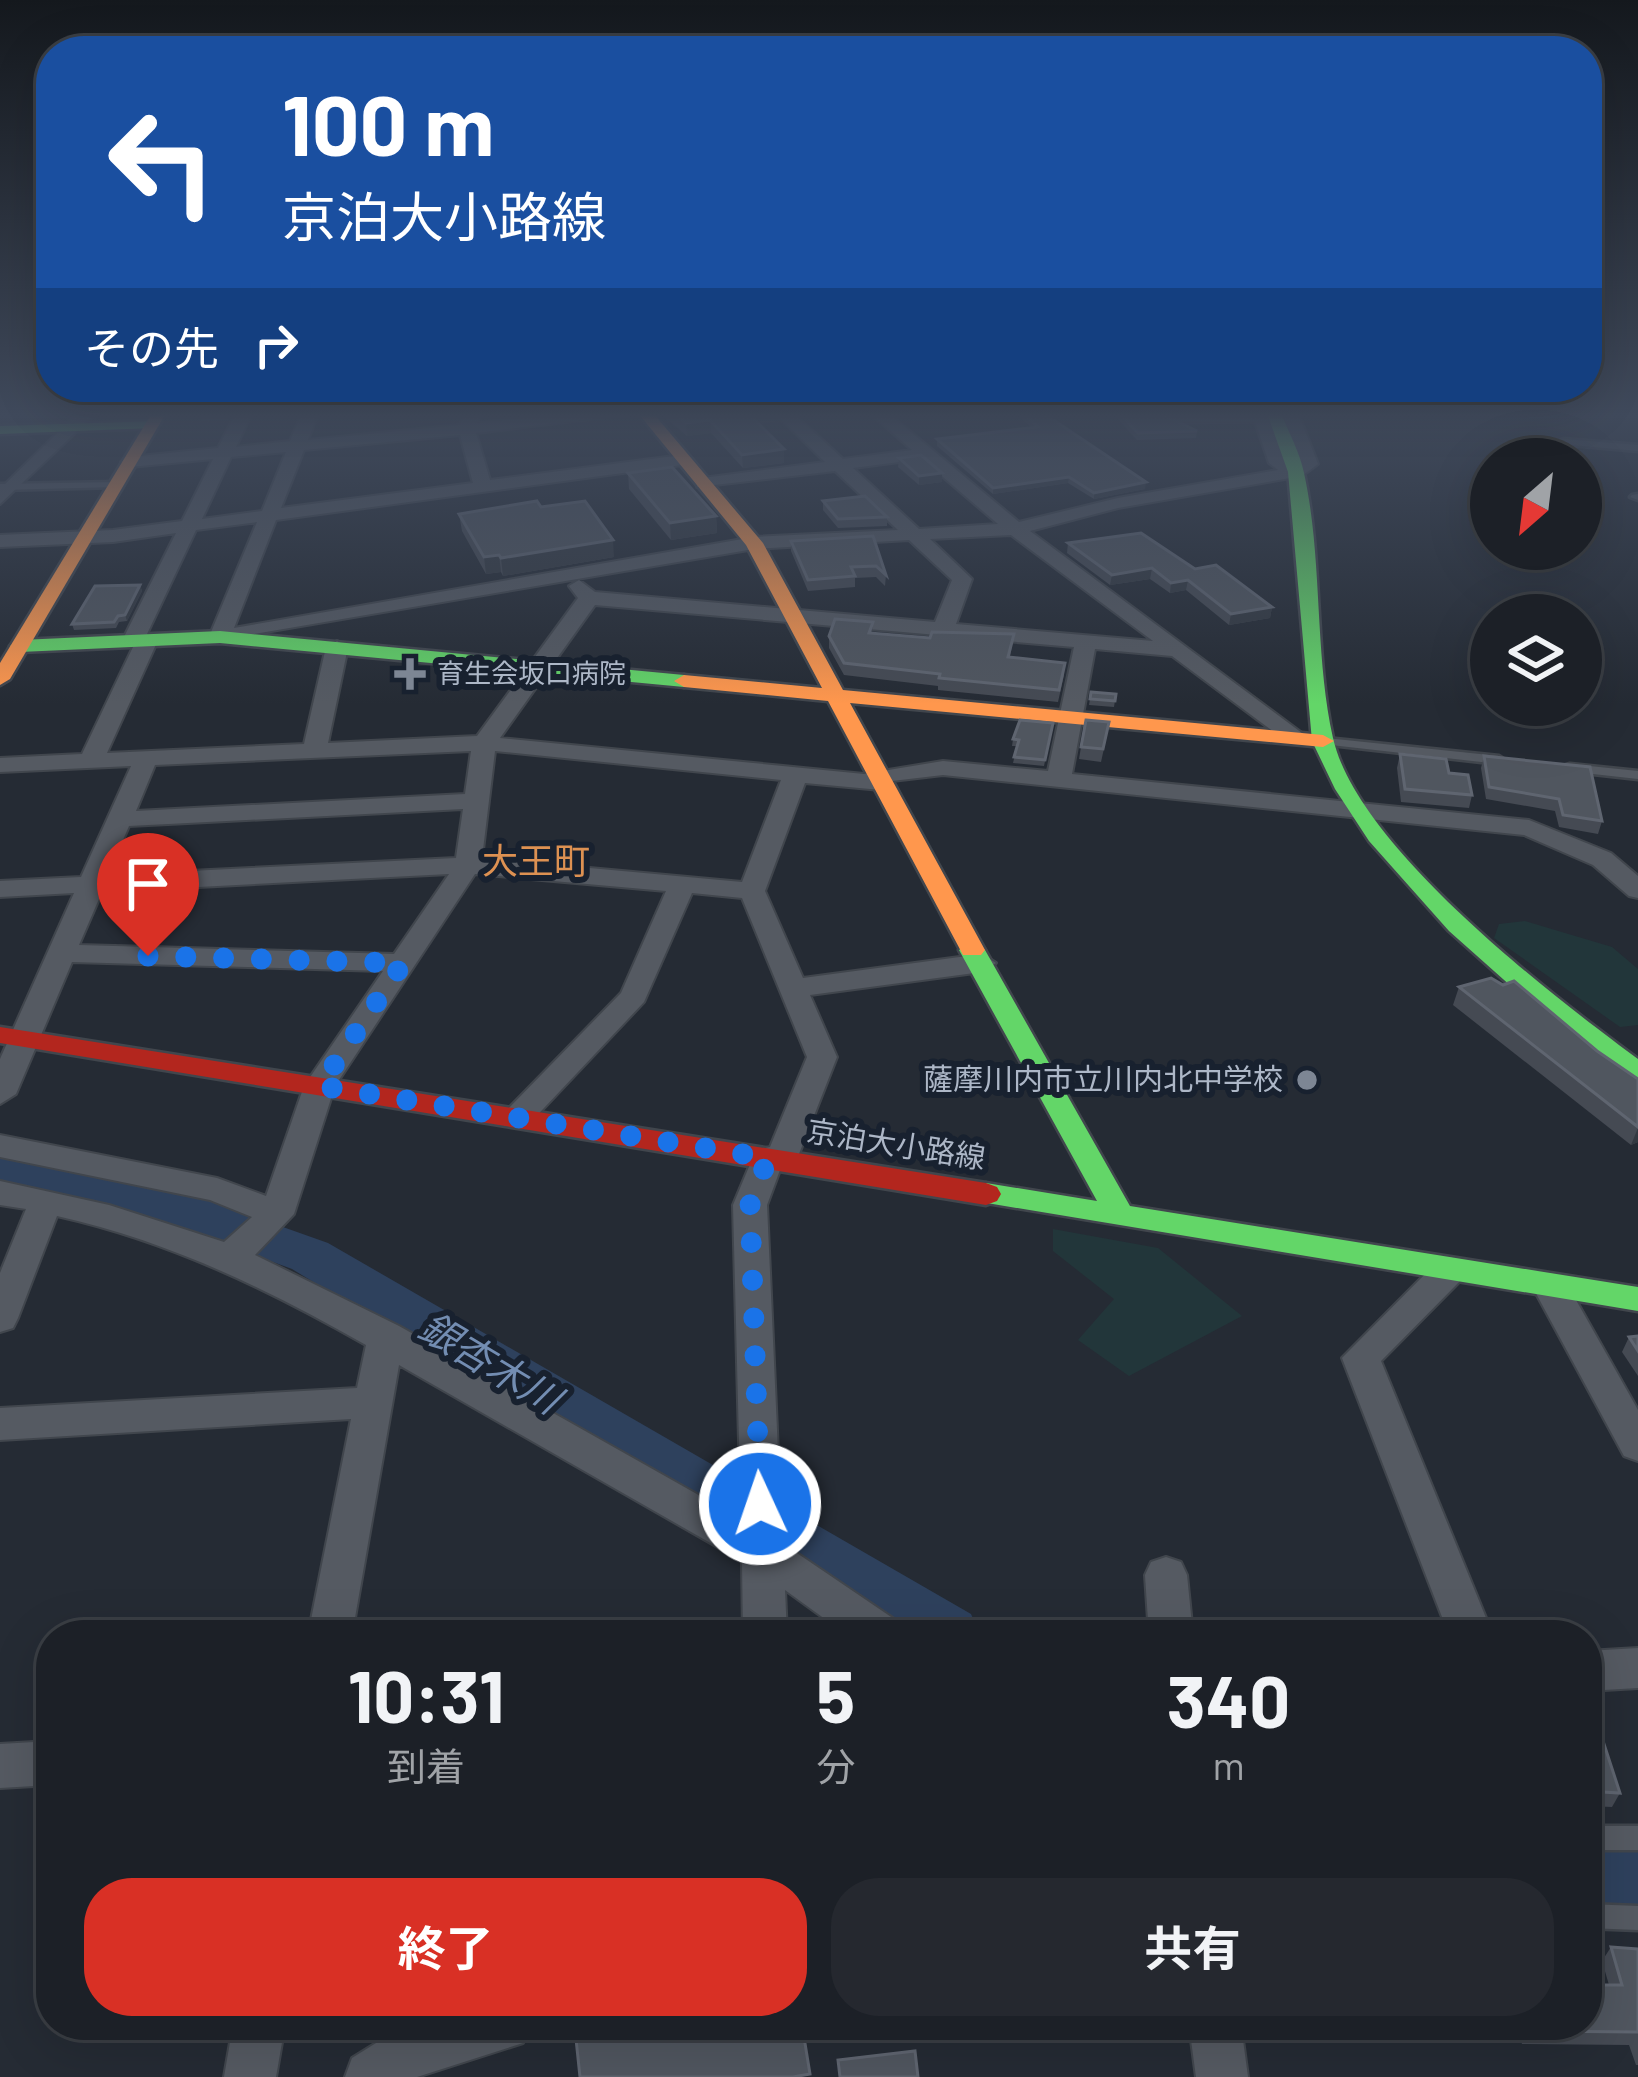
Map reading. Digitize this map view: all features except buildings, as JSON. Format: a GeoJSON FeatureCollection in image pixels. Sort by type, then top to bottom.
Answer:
{"type":"FeatureCollection","features":[{"type":"Feature","properties":{"kind":"main road"},"geometry":{"type":"LineString","coordinates":[[8,662],[101,510]]}},
{"type":"Feature","properties":{"kind":"main road"},"geometry":{"type":"LineString","coordinates":[[726,510],[754,544],[794,615],[878,780],[1120,1215]]}},
{"type":"Feature","properties":{"kind":"main road"},"geometry":{"type":"LineString","coordinates":[[1298,510],[1311,740],[1416,882],[1480,948],[1638,1072]]}},
{"type":"Feature","properties":{"kind":"main road"},"geometry":{"type":"LineString","coordinates":[[323,616],[325,645]]}},
{"type":"Feature","properties":{"kind":"main road"},"geometry":{"type":"LineString","coordinates":[[8,662],[140,640],[220,637],[1311,740]]}},
{"type":"Feature","properties":{"kind":"main road","name":"京泊大小路線"},"geometry":{"type":"LineString","coordinates":[[12,1037],[1638,1299]]}},
{"type":"Feature","properties":{"kind":"street"},"geometry":{"type":"LineString","coordinates":[[91,760],[197,510]]}},
{"type":"Feature","properties":{"kind":"street"},"geometry":{"type":"LineString","coordinates":[[220,637],[272,510]]}},
{"type":"Feature","properties":{"kind":"street"},"geometry":{"type":"LineString","coordinates":[[0,541],[85,537],[309,510]]}},
{"type":"Feature","properties":{"kind":"street"},"geometry":{"type":"LineString","coordinates":[[886,510],[962,579],[944,630]]}},
{"type":"Feature","properties":{"kind":"street"},"geometry":{"type":"LineString","coordinates":[[993,510],[1177,650],[1311,740]]}},
{"type":"Feature","properties":{"kind":"street"},"geometry":{"type":"LineString","coordinates":[[220,637],[754,544],[1015,529],[1091,510]]}},
{"type":"Feature","properties":{"kind":"street"},"geometry":{"type":"LineString","coordinates":[[569,575],[589,598],[1177,650]]}},
{"type":"Feature","properties":{"kind":"street"},"geometry":{"type":"LineString","coordinates":[[233,1254],[273,1218],[320,1086],[467,865],[484,743],[589,598]]}},
{"type":"Feature","properties":{"kind":"street"},"geometry":{"type":"LineString","coordinates":[[1059,778],[1086,643]]}},
{"type":"Feature","properties":{"kind":"street"},"geometry":{"type":"LineString","coordinates":[[314,752],[325,645]]}},
{"type":"Feature","properties":{"kind":"street"},"geometry":{"type":"LineString","coordinates":[[0,765],[484,743],[795,776],[878,780],[943,768],[1529,828],[1602,859],[1638,890]]}},
{"type":"Feature","properties":{"kind":"street"},"geometry":{"type":"LineString","coordinates":[[0,1094],[12,1037],[62,953],[146,759]]}},
{"type":"Feature","properties":{"kind":"street"},"geometry":{"type":"LineString","coordinates":[[765,1620],[750,1205],[822,1057],[752,891],[795,776]]}},
{"type":"Feature","properties":{"kind":"street"},"geometry":{"type":"LineString","coordinates":[[121,819],[474,801]]}},
{"type":"Feature","properties":{"kind":"street"},"geometry":{"type":"LineString","coordinates":[[0,889],[467,865],[752,891]]}},
{"type":"Feature","properties":{"kind":"street"},"geometry":{"type":"LineString","coordinates":[[516,1119],[634,996],[680,887]]}},
{"type":"Feature","properties":{"kind":"street"},"geometry":{"type":"LineString","coordinates":[[62,953],[403,963]]}},
{"type":"Feature","properties":{"kind":"street"},"geometry":{"type":"LineString","coordinates":[[796,988],[982,963]]}},
{"type":"Feature","properties":{"kind":"street"},"geometry":{"type":"LineString","coordinates":[[0,1146],[218,1190],[273,1218]]}},
{"type":"Feature","properties":{"kind":"street"},"geometry":{"type":"LineString","coordinates":[[0,1193],[46,1201],[233,1254],[763,1543],[863,1620]]}},
{"type":"Feature","properties":{"kind":"street"},"geometry":{"type":"LineString","coordinates":[[0,1318],[46,1201]]}},
{"type":"Feature","properties":{"kind":"street"},"geometry":{"type":"LineString","coordinates":[[1450,1270],[1361,1358],[1465,1620]]}},
{"type":"Feature","properties":{"kind":"street"},"geometry":{"type":"LineString","coordinates":[[1550,1286],[1638,1444]]}},
{"type":"Feature","properties":{"kind":"street"},"geometry":{"type":"LineString","coordinates":[[333,1620],[386,1336]]}},
{"type":"Feature","properties":{"kind":"street"},"geometry":{"type":"LineString","coordinates":[[0,1424],[374,1402]]}},
{"type":"Feature","properties":{"kind":"street"},"geometry":{"type":"LineString","coordinates":[[1166,1575],[1170,1620]]}},
{"type":"Feature","properties":{"kind":"street"},"geometry":{"type":"LineString","coordinates":[[1602,1670],[1638,1668]]}},
{"type":"Feature","properties":{"kind":"street"},"geometry":{"type":"LineString","coordinates":[[0,1766],[36,1764]]}},
{"type":"Feature","properties":{"kind":"street"},"geometry":{"type":"LineString","coordinates":[[250,2077],[256,2040]]}},
{"type":"Feature","properties":{"kind":"street"},"geometry":{"type":"LineString","coordinates":[[371,2077],[415,2047],[444,2040]]}},
{"type":"Feature","properties":{"kind":"street"},"geometry":{"type":"LineString","coordinates":[[1217,2040],[1222,2077]]}},
{"type":"Feature","properties":{"kind":"lane"},"geometry":{"type":"LineString","coordinates":[[1311,740],[1526,763]]}},
{"type":"Feature","properties":{"kind":"lane"},"geometry":{"type":"LineString","coordinates":[[1548,765],[1638,775]]}},
{"type":"Feature","properties":{"kind":"lane"},"geometry":{"type":"LineString","coordinates":[[1602,1838],[1638,1838]]}},
{"type":"Feature","properties":{"kind":"lane"},"geometry":{"type":"LineString","coordinates":[[1602,1917],[1638,1918]]}},
{"type":"Feature","properties":{"kind":"green space"},"geometry":{"type":"Polygon","coordinates":[[[1525,921],[1612,947],[1638,969],[1638,1025],[1620,1027],[1494,938],[1499,924],[1525,921]]]}},
{"type":"Feature","properties":{"kind":"green space"},"geometry":{"type":"Polygon","coordinates":[[[1053,1229],[1158,1248],[1242,1316],[1129,1376],[1078,1340],[1114,1299],[1053,1251],[1053,1229]]]}},
{"type":"Feature","properties":{"kind":"waterway","name":"銀杏木川"},"geometry":{"type":"LineString","coordinates":[[0,1170],[156,1200],[310,1256],[923,1620]]}},
{"type":"Feature","properties":{"kind":"waterway","name":"銀杏木川"},"geometry":{"type":"LineString","coordinates":[[1602,1873],[1638,1874]]}},
{"type":"Feature","properties":{"kind":"traffic: fast"},"geometry":{"type":"LineString","coordinates":[[1300,510],[1323,741],[1346,789],[1377,836],[1458,926],[1549,1006],[1638,1073]]}},
{"type":"Feature","properties":{"kind":"traffic: fast"},"geometry":{"type":"LineString","coordinates":[[20,646],[220,637],[684,681]]}},
{"type":"Feature","properties":{"kind":"traffic: fast"},"geometry":{"type":"LineString","coordinates":[[972,950],[1120,1215]]}},
{"type":"Feature","properties":{"kind":"traffic: fast"},"geometry":{"type":"LineString","coordinates":[[986,1194],[1638,1299]]}},
{"type":"Feature","properties":{"kind":"traffic: slow"},"geometry":{"type":"LineString","coordinates":[[0,679],[101,510]]}},
{"type":"Feature","properties":{"kind":"traffic: slow"},"geometry":{"type":"LineString","coordinates":[[726,510],[754,543],[972,950]]}},
{"type":"Feature","properties":{"kind":"traffic: slow"},"geometry":{"type":"LineString","coordinates":[[684,681],[1323,741]]}},
{"type":"Feature","properties":{"kind":"traffic: jam"},"geometry":{"type":"LineString","coordinates":[[0,1035],[986,1194]]}},
{"type":"Feature","properties":{"kind":"place","name":"育生会坂口病院"},"geometry":{"type":"Point","coordinates":[410,674]}},
{"type":"Feature","properties":{"kind":"place","name":"薩摩川内市立川内北中学校"},"geometry":{"type":"Point","coordinates":[1307,1080]}},
{"type":"Feature","properties":{"kind":"district","name":"大王町"},"geometry":{"type":"Point","coordinates":[536,861]}},
{"type":"Feature","properties":{"kind":"route"},"geometry":{"type":"LineString","coordinates":[[148,956],[403,963],[320,1086],[768,1158],[750,1205],[760,1504]]}}]}
